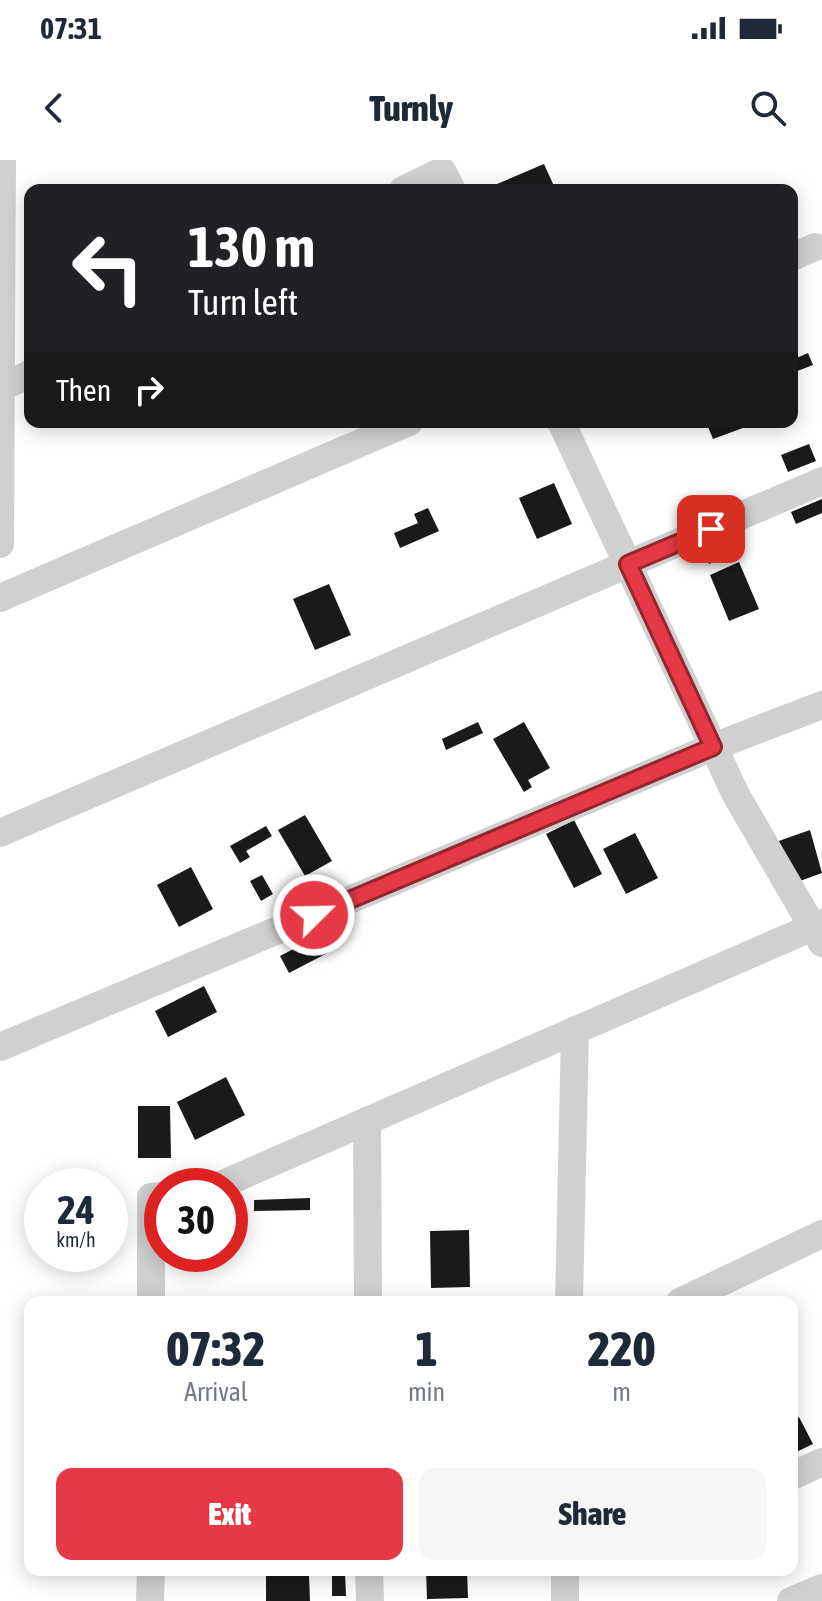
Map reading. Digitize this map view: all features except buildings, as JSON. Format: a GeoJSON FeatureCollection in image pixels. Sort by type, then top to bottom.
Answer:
{"type":"FeatureCollection","features":[{"type":"Feature","properties":{"kind":"street"},"geometry":{"type":"LineString","coordinates":[[0,544],[2,160]]}},
{"type":"Feature","properties":{"kind":"street"},"geometry":{"type":"LineString","coordinates":[[415,184],[442,171],[449,184]]}},
{"type":"Feature","properties":{"kind":"street"},"geometry":{"type":"LineString","coordinates":[[0,388],[24,377]]}},
{"type":"Feature","properties":{"kind":"street"},"geometry":{"type":"LineString","coordinates":[[0,598],[395,428]]}},
{"type":"Feature","properties":{"kind":"street"},"geometry":{"type":"LineString","coordinates":[[248,1173],[575,1030],[818,931],[736,795],[564,428]]}},
{"type":"Feature","properties":{"kind":"street"},"geometry":{"type":"LineString","coordinates":[[0,833],[822,481]]}},
{"type":"Feature","properties":{"kind":"street"},"geometry":{"type":"LineString","coordinates":[[0,1047],[713,747],[822,705]]}},
{"type":"Feature","properties":{"kind":"street"},"geometry":{"type":"LineString","coordinates":[[569,1296],[575,1030]]}},
{"type":"Feature","properties":{"kind":"street"},"geometry":{"type":"LineString","coordinates":[[367,1121],[368,1296]]}},
{"type":"Feature","properties":{"kind":"street"},"geometry":{"type":"LineString","coordinates":[[693,1296],[822,1234]]}},
{"type":"Feature","properties":{"kind":"street"},"geometry":{"type":"LineString","coordinates":[[151,1272],[151,1296]]}},
{"type":"Feature","properties":{"kind":"street"},"geometry":{"type":"LineString","coordinates":[[798,1473],[822,1462]]}},
{"type":"Feature","properties":{"kind":"street"},"geometry":{"type":"LineString","coordinates":[[150,1601],[151,1576]]}},
{"type":"Feature","properties":{"kind":"street"},"geometry":{"type":"LineString","coordinates":[[369,1576],[370,1601]]}},
{"type":"Feature","properties":{"kind":"street"},"geometry":{"type":"LineString","coordinates":[[791,1601],[822,1588]]}},
{"type":"Feature","properties":{"kind":"route"},"geometry":{"type":"LineString","coordinates":[[314,915],[713,747],[628,564],[711,529]]}}]}
